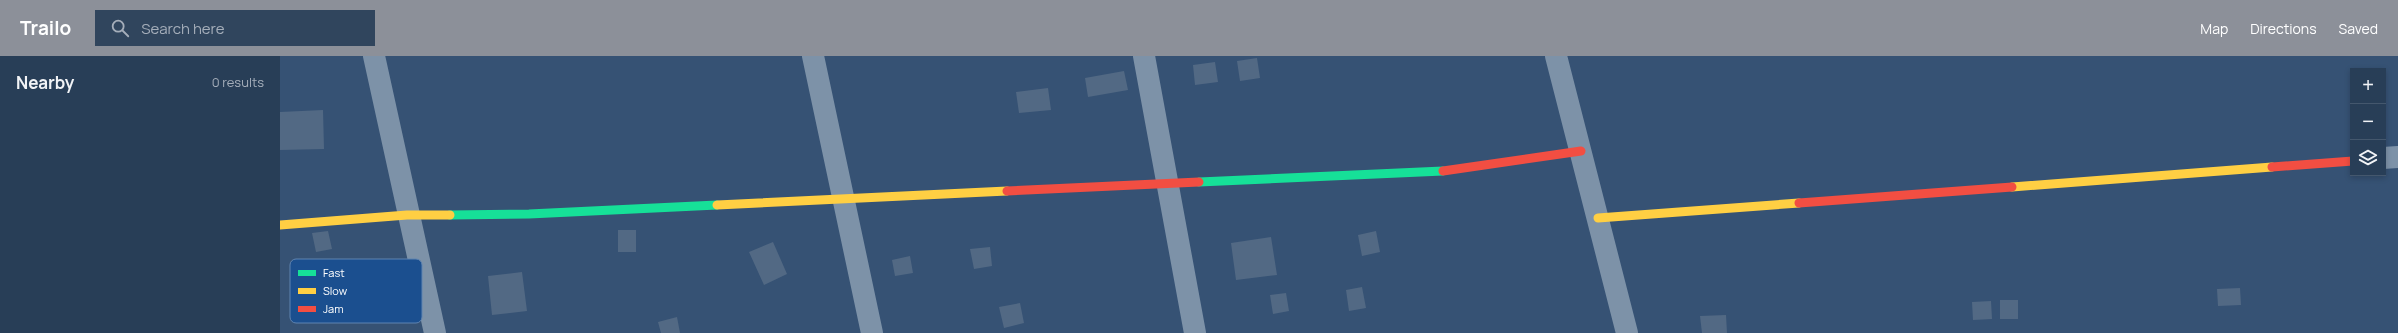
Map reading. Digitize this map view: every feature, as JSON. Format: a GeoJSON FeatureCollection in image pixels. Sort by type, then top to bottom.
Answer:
{"type":"FeatureCollection","features":[{"type":"Feature","properties":{"kind":"street"},"geometry":{"type":"LineString","coordinates":[[374,56],[417,259]]}},
{"type":"Feature","properties":{"kind":"street"},"geometry":{"type":"LineString","coordinates":[[813,56],[872,333]]}},
{"type":"Feature","properties":{"kind":"street"},"geometry":{"type":"LineString","coordinates":[[1144,56],[1195,333]]}},
{"type":"Feature","properties":{"kind":"street"},"geometry":{"type":"LineString","coordinates":[[1556,56],[1627,333]]}},
{"type":"Feature","properties":{"kind":"street"},"geometry":{"type":"LineString","coordinates":[[280,225],[407,215],[529,214],[1440,171],[1581,150]]}},
{"type":"Feature","properties":{"kind":"street"},"geometry":{"type":"LineString","coordinates":[[2386,158],[2398,157]]}},
{"type":"Feature","properties":{"kind":"street"},"geometry":{"type":"LineString","coordinates":[[1598,218],[2350,160]]}},
{"type":"Feature","properties":{"kind":"street"},"geometry":{"type":"LineString","coordinates":[[422,278],[435,333]]}},
{"type":"Feature","properties":{"kind":"building"},"geometry":{"type":"Polygon","coordinates":[[[1257,58],[1260,78],[1240,81],[1237,61],[1257,58]]]}},
{"type":"Feature","properties":{"kind":"building"},"geometry":{"type":"Polygon","coordinates":[[[1215,62],[1218,82],[1195,85],[1193,65],[1215,62]]]}},
{"type":"Feature","properties":{"kind":"building"},"geometry":{"type":"Polygon","coordinates":[[[1124,71],[1128,90],[1088,97],[1085,78],[1124,71]]]}},
{"type":"Feature","properties":{"kind":"building"},"geometry":{"type":"Polygon","coordinates":[[[1048,88],[1051,110],[1019,113],[1016,92],[1048,88]]]}},
{"type":"Feature","properties":{"kind":"building"},"geometry":{"type":"Polygon","coordinates":[[[323,110],[324,149],[280,150],[280,112],[323,110]]]}},
{"type":"Feature","properties":{"kind":"building"},"geometry":{"type":"Polygon","coordinates":[[[618,230],[636,230],[636,252],[618,252],[618,230]]]}},
{"type":"Feature","properties":{"kind":"building"},"geometry":{"type":"Polygon","coordinates":[[[328,231],[332,249],[316,252],[312,233],[328,231]]]}},
{"type":"Feature","properties":{"kind":"building"},"geometry":{"type":"Polygon","coordinates":[[[1376,231],[1380,252],[1362,256],[1358,235],[1376,231]]]}},
{"type":"Feature","properties":{"kind":"building"},"geometry":{"type":"Polygon","coordinates":[[[1271,237],[1277,275],[1236,280],[1231,243],[1271,237]]]}},
{"type":"Feature","properties":{"kind":"building"},"geometry":{"type":"Polygon","coordinates":[[[773,242],[787,274],[764,285],[749,252],[773,242]]]}},
{"type":"Feature","properties":{"kind":"building"},"geometry":{"type":"Polygon","coordinates":[[[990,247],[992,266],[974,269],[970,249],[990,247]]]}},
{"type":"Feature","properties":{"kind":"building"},"geometry":{"type":"Polygon","coordinates":[[[910,256],[913,273],[895,276],[892,260],[910,256]]]}},
{"type":"Feature","properties":{"kind":"building"},"geometry":{"type":"Polygon","coordinates":[[[522,272],[527,311],[492,315],[488,276],[522,272]]]}},
{"type":"Feature","properties":{"kind":"building"},"geometry":{"type":"Polygon","coordinates":[[[1362,287],[1366,308],[1349,311],[1346,290],[1362,287]]]}},
{"type":"Feature","properties":{"kind":"building"},"geometry":{"type":"Polygon","coordinates":[[[2240,288],[2241,305],[2218,306],[2217,289],[2240,288]]]}},
{"type":"Feature","properties":{"kind":"building"},"geometry":{"type":"Polygon","coordinates":[[[1286,293],[1289,311],[1273,314],[1270,295],[1286,293]]]}},
{"type":"Feature","properties":{"kind":"building"},"geometry":{"type":"Polygon","coordinates":[[[2000,300],[2018,300],[2018,319],[2000,319],[2000,300]]]}},
{"type":"Feature","properties":{"kind":"building"},"geometry":{"type":"Polygon","coordinates":[[[1991,301],[1992,319],[1973,320],[1972,302],[1991,301]]]}},
{"type":"Feature","properties":{"kind":"building"},"geometry":{"type":"Polygon","coordinates":[[[1020,303],[1024,323],[1004,328],[999,307],[1020,303]]]}},
{"type":"Feature","properties":{"kind":"building"},"geometry":{"type":"Polygon","coordinates":[[[1726,315],[1727,333],[1702,333],[1700,316],[1726,315]]]}},
{"type":"Feature","properties":{"kind":"building"},"geometry":{"type":"Polygon","coordinates":[[[677,317],[680,333],[661,333],[658,322],[677,317]]]}},
{"type":"Feature","properties":{"kind":"traffic: fast"},"geometry":{"type":"LineString","coordinates":[[1199,182],[1443,171]]}},
{"type":"Feature","properties":{"kind":"traffic: fast"},"geometry":{"type":"LineString","coordinates":[[450,215],[529,214],[717,205]]}},
{"type":"Feature","properties":{"kind":"traffic: slow"},"geometry":{"type":"LineString","coordinates":[[2012,187],[2272,167]]}},
{"type":"Feature","properties":{"kind":"traffic: slow"},"geometry":{"type":"LineString","coordinates":[[717,205],[1007,191]]}},
{"type":"Feature","properties":{"kind":"traffic: slow"},"geometry":{"type":"LineString","coordinates":[[1598,218],[1799,203]]}},
{"type":"Feature","properties":{"kind":"traffic: slow"},"geometry":{"type":"LineString","coordinates":[[280,225],[407,215],[450,215]]}},
{"type":"Feature","properties":{"kind":"traffic: jam"},"geometry":{"type":"LineString","coordinates":[[1443,171],[1581,151]]}},
{"type":"Feature","properties":{"kind":"traffic: jam"},"geometry":{"type":"LineString","coordinates":[[2272,167],[2350,161]]}},
{"type":"Feature","properties":{"kind":"traffic: jam"},"geometry":{"type":"LineString","coordinates":[[1007,191],[1199,182]]}},
{"type":"Feature","properties":{"kind":"traffic: jam"},"geometry":{"type":"LineString","coordinates":[[1799,203],[2012,187]]}}]}
